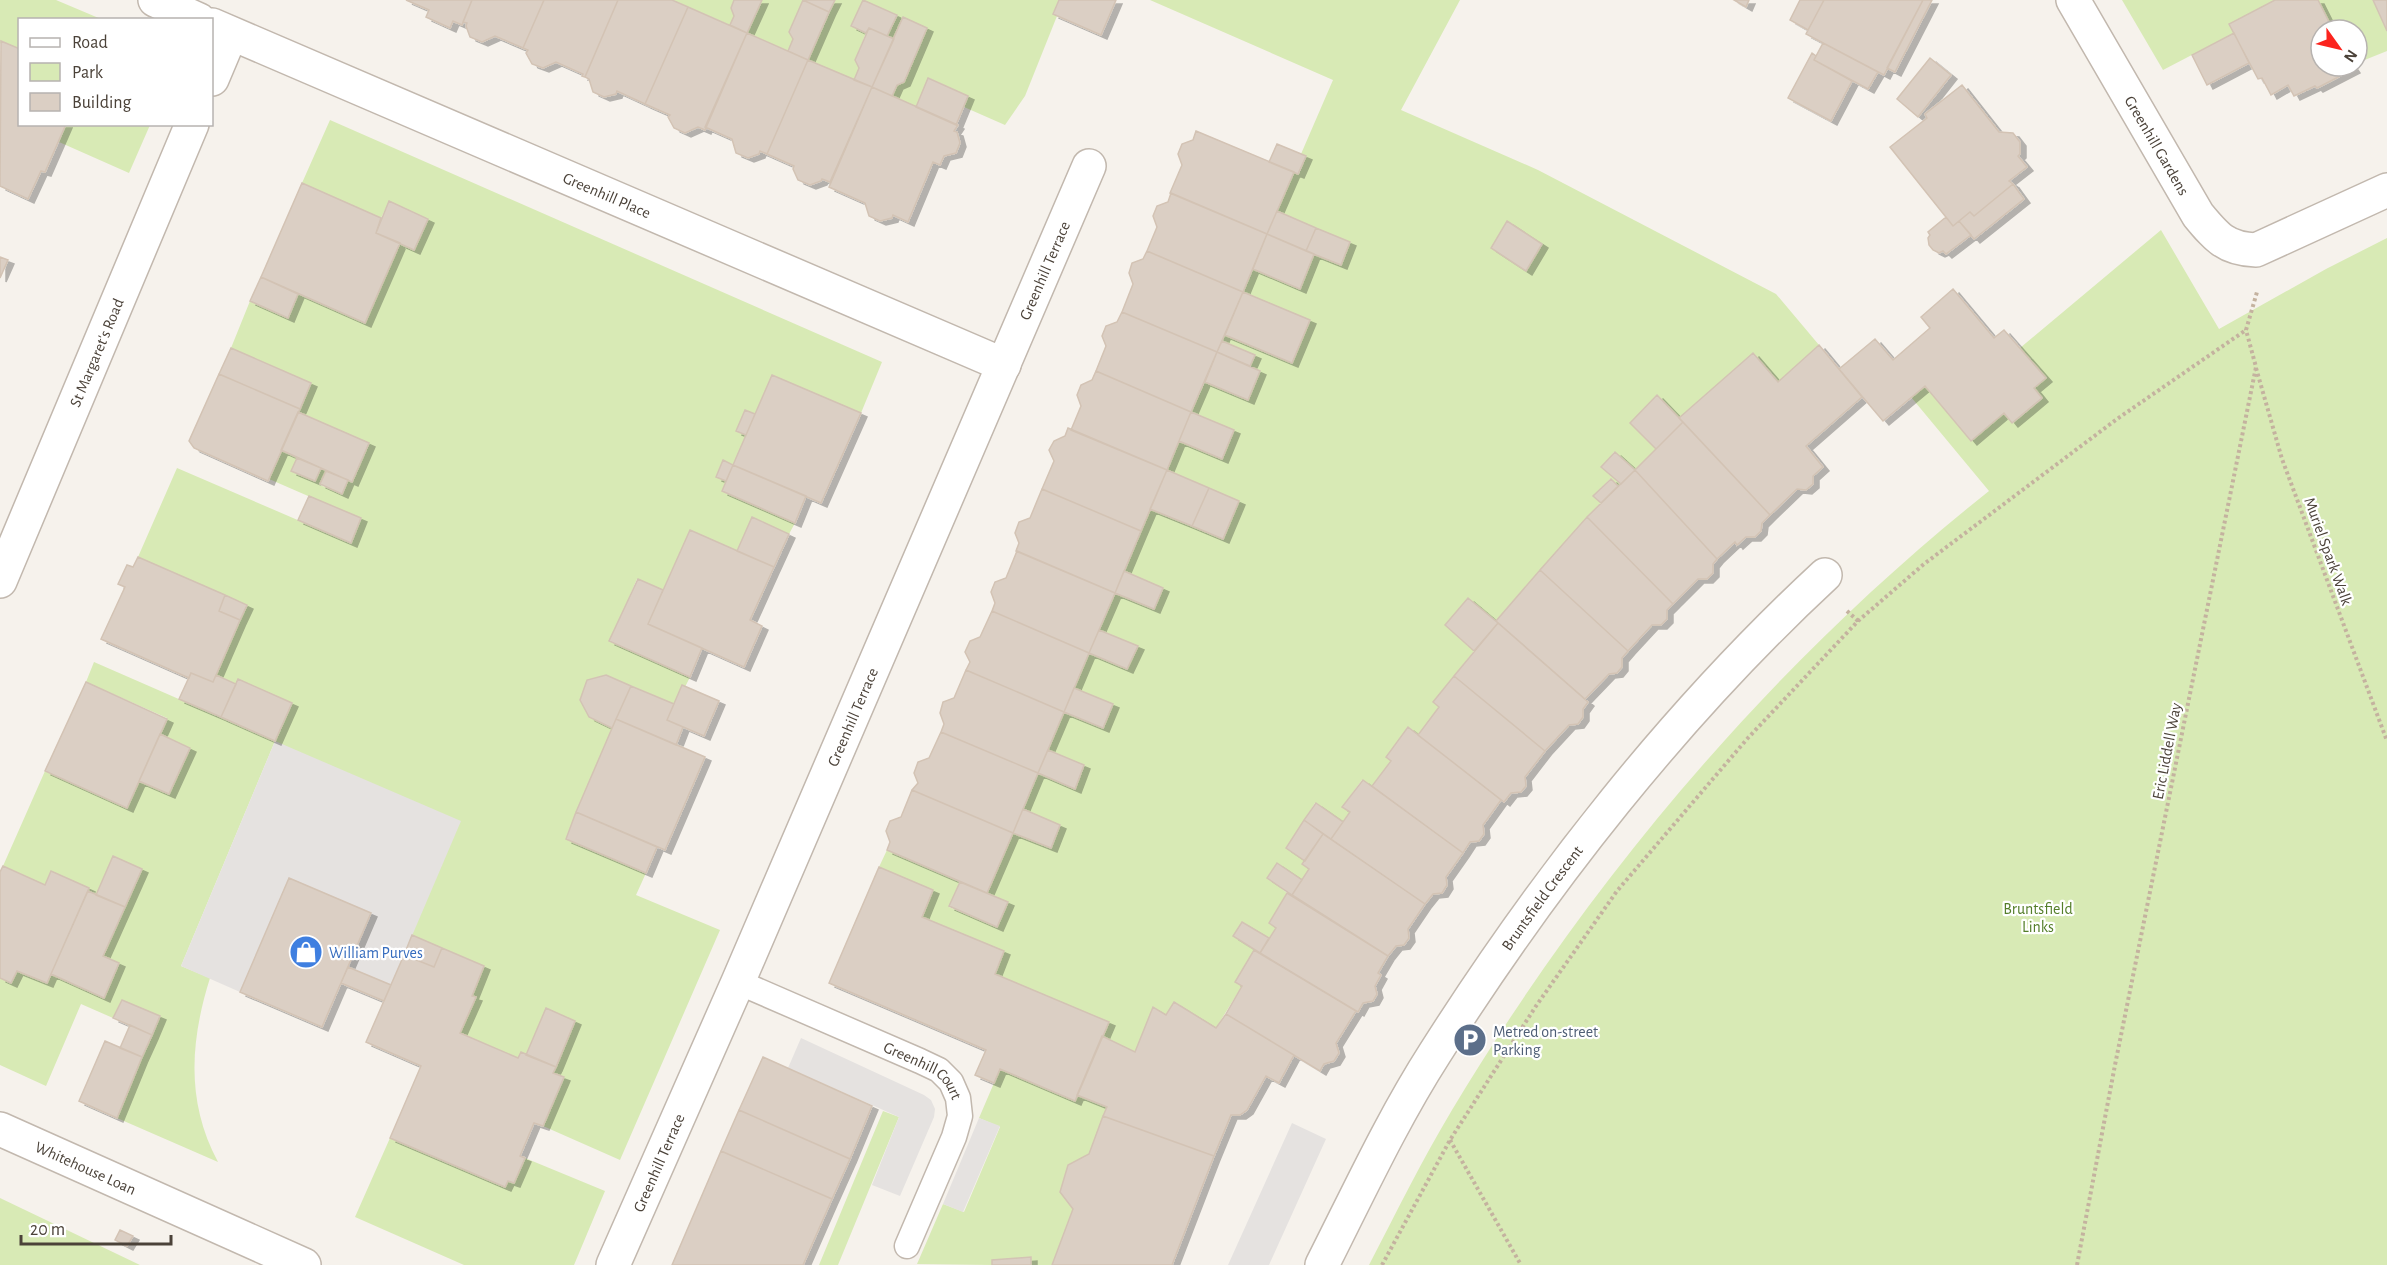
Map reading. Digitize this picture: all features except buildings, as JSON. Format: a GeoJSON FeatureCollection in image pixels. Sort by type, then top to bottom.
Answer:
{"type":"FeatureCollection","features":[{"type":"Feature","properties":{"kind":"street"},"geometry":{"type":"LineString","coordinates":[[155,0],[195,18]]}},
{"type":"Feature","properties":{"kind":"street","name":"Greenhill Gardens"},"geometry":{"type":"LineString","coordinates":[[2073,0],[2198,215],[2213,233],[2227,244],[2242,250],[2256,250],[2271,245],[2387,190]]}},
{"type":"Feature","properties":{"kind":"street"},"geometry":{"type":"LineString","coordinates":[[213,73],[221,29]]}},
{"type":"Feature","properties":{"kind":"street","name":"Greenhill Place"},"geometry":{"type":"LineString","coordinates":[[221,29],[1004,365]]}},
{"type":"Feature","properties":{"kind":"street","name":"St Margaret's Road"},"geometry":{"type":"LineString","coordinates":[[0,582],[191,126]]}},
{"type":"Feature","properties":{"kind":"street","name":"Greenhill Terrace"},"geometry":{"type":"LineString","coordinates":[[613,1265],[738,982],[1089,166]]}},
{"type":"Feature","properties":{"kind":"street","name":"Bruntsfield Crescent"},"geometry":{"type":"LineString","coordinates":[[1322,1265],[1386,1139],[1434,1054],[1555,878],[1684,720],[1825,574]]}},
{"type":"Feature","properties":{"kind":"street","name":"Whitehouse Loan"},"geometry":{"type":"LineString","coordinates":[[0,1129],[304,1265]]}},
{"type":"Feature","properties":{"kind":"lane","name":"Greenhill Court"},"geometry":{"type":"LineString","coordinates":[[738,982],[920,1060],[939,1070],[951,1082],[958,1098],[960,1116],[954,1137],[907,1246]]}},
{"type":"Feature","properties":{"kind":"path"},"geometry":{"type":"LineString","coordinates":[[1382,1265],[1450,1140],[1536,1006],[1617,891],[1747,739],[1858,621],[1924,564],[2116,419],[2246,330],[2271,245]]}},
{"type":"Feature","properties":{"kind":"path","name":"Eric Liddell Way"},"geometry":{"type":"LineString","coordinates":[[2077,1265],[2115,1065],[2256,367],[2246,330]]}},
{"type":"Feature","properties":{"kind":"path","name":"Muriel Spark Walk"},"geometry":{"type":"LineString","coordinates":[[2256,367],[2282,459],[2387,741]]}},
{"type":"Feature","properties":{"kind":"path"},"geometry":{"type":"LineString","coordinates":[[1450,1140],[1521,1265]]}},
{"type":"Feature","properties":{"kind":"green space"},"geometry":{"type":"Polygon","coordinates":[[[0,0],[56,0],[99,18],[18,18],[18,49],[2,41],[0,44],[0,0]]]}},
{"type":"Feature","properties":{"kind":"green space"},"geometry":{"type":"Polygon","coordinates":[[[672,0],[734,0],[731,8],[734,16],[730,25],[672,0]]]}},
{"type":"Feature","properties":{"kind":"green space"},"geometry":{"type":"Polygon","coordinates":[[[762,0],[803,0],[789,32],[793,39],[788,51],[747,33],[762,0]]]}},
{"type":"Feature","properties":{"kind":"green space"},"geometry":{"type":"Polygon","coordinates":[[[835,0],[863,0],[851,26],[866,33],[855,60],[859,68],[854,80],[808,60],[835,0]]]}},
{"type":"Feature","properties":{"kind":"green space"},"geometry":{"type":"Polygon","coordinates":[[[863,0],[1059,0],[1053,13],[1057,16],[1025,96],[1005,125],[964,107],[968,96],[929,78],[916,107],[892,96],[894,39],[887,36],[896,15],[863,0]]]}},
{"type":"Feature","properties":{"kind":"green space"},"geometry":{"type":"Polygon","coordinates":[[[1150,0],[1460,0],[1401,110],[1538,170],[1776,294],[1819,345],[1778,382],[1679,418],[1657,395],[1630,423],[1656,449],[1635,470],[1614,452],[1602,467],[1621,484],[1618,486],[1610,479],[1593,496],[1601,503],[1496,621],[1468,598],[1445,625],[1474,651],[1433,702],[1439,707],[1418,735],[1408,727],[1386,757],[1391,761],[1372,786],[1362,780],[1342,807],[1350,812],[1343,822],[1315,803],[1286,848],[1305,861],[1303,865],[1309,869],[1302,880],[1277,863],[1268,878],[1287,893],[1269,923],[1276,928],[1269,938],[1242,922],[1233,936],[1254,950],[1235,982],[1242,986],[1216,1028],[1175,1002],[1166,1015],[1153,1007],[1135,1052],[1102,1036],[995,974],[1004,951],[922,917],[933,890],[879,867],[887,850],[960,882],[949,907],[997,927],[1008,902],[987,893],[1013,833],[1050,848],[1060,826],[1023,809],[1038,773],[1074,789],[1084,766],[1048,750],[1064,712],[1102,728],[1112,705],[1074,688],[1089,653],[1127,669],[1137,647],[1099,630],[1115,593],[1153,609],[1163,588],[1124,571],[1150,509],[1223,539],[1239,501],[1167,470],[1179,441],[1222,459],[1234,430],[1191,412],[1205,382],[1248,400],[1260,371],[1250,366],[1254,355],[1222,341],[1225,335],[1292,363],[1310,321],[1243,292],[1253,269],[1299,289],[1314,254],[1340,265],[1350,243],[1277,211],[1294,172],[1299,174],[1306,156],[1301,154],[1333,80],[1150,0]],[[1507,221],[1492,248],[1526,271],[1541,244],[1507,221]]]}},
{"type":"Feature","properties":{"kind":"green space"},"geometry":{"type":"Polygon","coordinates":[[[2122,0],[2275,0],[2234,33],[2163,70],[2122,0]]]}},
{"type":"Feature","properties":{"kind":"green space"},"geometry":{"type":"Polygon","coordinates":[[[2318,0],[2373,0],[2387,31],[2387,51],[2369,58],[2369,18],[2327,18],[2318,0]]]}},
{"type":"Feature","properties":{"kind":"green space"},"geometry":{"type":"Polygon","coordinates":[[[330,120],[882,362],[861,413],[772,375],[755,414],[745,410],[737,431],[746,435],[733,465],[723,461],[716,477],[726,481],[722,491],[795,523],[789,534],[752,518],[737,551],[690,530],[663,590],[637,579],[610,641],[690,677],[685,687],[682,686],[674,704],[606,675],[587,680],[580,700],[589,717],[612,728],[566,839],[646,873],[636,895],[720,930],[620,1160],[543,1126],[564,1078],[553,1073],[575,1021],[546,1008],[526,1055],[521,1052],[518,1058],[460,1033],[475,998],[472,996],[484,966],[412,935],[275,741],[292,704],[238,680],[236,684],[216,675],[247,605],[138,557],[177,468],[351,543],[361,519],[269,479],[281,450],[297,458],[292,471],[315,481],[321,468],[326,471],[320,485],[342,494],[348,480],[298,412],[311,383],[231,348],[250,301],[288,318],[298,294],[365,323],[400,243],[414,249],[428,219],[389,202],[381,218],[302,183],[330,120]]]}},
{"type":"Feature","properties":{"kind":"green space"},"geometry":{"type":"Polygon","coordinates":[[[65,126],[150,126],[129,173],[59,142],[65,126]]]}},
{"type":"Feature","properties":{"kind":"green space","name":"Bruntsfield Links"},"geometry":{"type":"Polygon","coordinates":[[[2161,230],[2219,329],[2387,238],[2387,1265],[1369,1265],[1452,1110],[1507,1023],[1565,938],[1627,856],[1693,776],[1762,700],[1835,626],[1910,557],[1989,491],[1911,397],[1925,386],[1971,441],[2004,413],[2013,423],[2042,399],[2034,388],[2045,378],[2020,348],[2161,230]]]}},
{"type":"Feature","properties":{"kind":"green space"},"geometry":{"type":"Polygon","coordinates":[[[94,662],[275,741],[181,966],[210,978],[198,1025],[194,1072],[200,1117],[218,1162],[117,1118],[159,1016],[122,1000],[113,1018],[81,1004],[46,1086],[0,1065],[0,978],[11,983],[17,971],[46,983],[51,974],[104,998],[119,964],[103,956],[142,869],[113,856],[96,895],[88,891],[89,888],[51,871],[45,885],[3,866],[45,771],[127,808],[139,781],[169,794],[190,749],[160,734],[167,718],[86,682],[94,662]]]}},
{"type":"Feature","properties":{"kind":"green space"},"geometry":{"type":"Polygon","coordinates":[[[1000,1069],[1075,1101],[1077,1095],[1107,1107],[1089,1154],[1068,1165],[1060,1192],[1073,1209],[1052,1265],[1031,1265],[1031,1258],[992,1260],[992,1265],[917,1264],[943,1204],[964,1212],[1000,1127],[979,1118],[1000,1069]]]}},
{"type":"Feature","properties":{"kind":"green space"},"geometry":{"type":"Polygon","coordinates":[[[883,1111],[899,1117],[838,1265],[819,1265],[883,1111]]]}},
{"type":"Feature","properties":{"kind":"green space"},"geometry":{"type":"Polygon","coordinates":[[[390,1138],[505,1187],[508,1181],[514,1183],[525,1158],[605,1191],[574,1265],[464,1265],[355,1217],[390,1138]]]}},
{"type":"Feature","properties":{"kind":"green space"},"geometry":{"type":"Polygon","coordinates":[[[0,1198],[140,1265],[0,1265],[0,1198]]]}},
{"type":"Feature","properties":{"kind":"shaded area"},"geometry":{"type":"Polygon","coordinates":[[[275,741],[461,821],[391,985],[348,967],[371,913],[289,878],[240,992],[181,966],[275,741]]]}},
{"type":"Feature","properties":{"kind":"shaded area"},"geometry":{"type":"Polygon","coordinates":[[[801,1038],[931,1100],[935,1109],[934,1117],[900,1196],[872,1185],[899,1117],[788,1068],[801,1038]]]}},
{"type":"Feature","properties":{"kind":"shaded area"},"geometry":{"type":"Polygon","coordinates":[[[979,1118],[1000,1126],[963,1212],[943,1204],[979,1118]]]}},
{"type":"Feature","properties":{"kind":"shaded area"},"geometry":{"type":"Polygon","coordinates":[[[1292,1123],[1326,1139],[1269,1265],[1228,1265],[1292,1123]]]}},
{"type":"Feature","properties":{"kind":"place","name":"William Purves"},"geometry":{"type":"Point","coordinates":[306,952]}},
{"type":"Feature","properties":{"kind":"place","name":"Metred on-street Parking"},"geometry":{"type":"Point","coordinates":[1470,1040]}}]}
